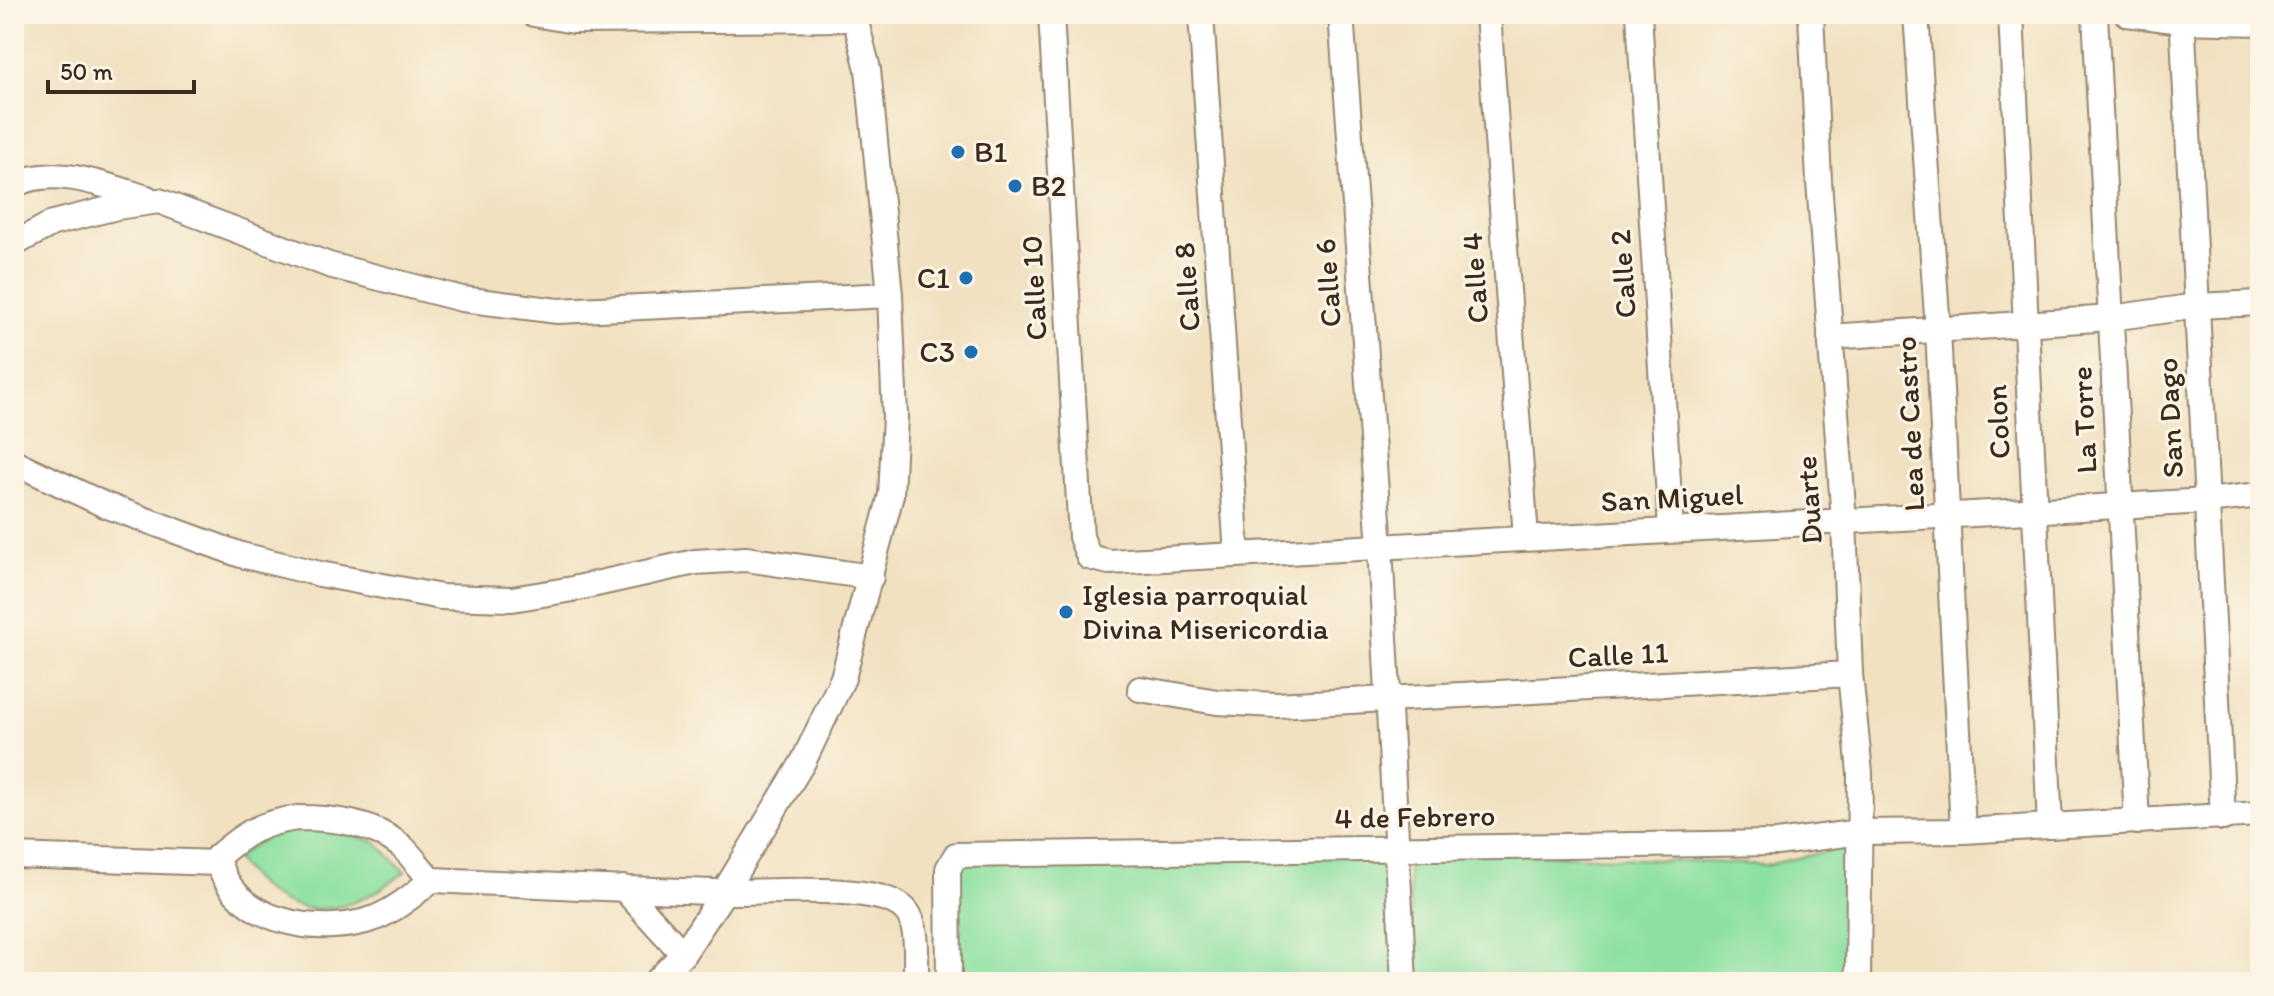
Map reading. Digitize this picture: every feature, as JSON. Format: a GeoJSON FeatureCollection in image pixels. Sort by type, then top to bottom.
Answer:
{"type":"FeatureCollection","features":[{"type":"Feature","properties":{"kind":"street"},"geometry":{"type":"LineString","coordinates":[[534,14],[574,21],[856,17],[868,69],[890,295],[895,417],[891,495],[843,678],[803,762],[683,954],[656,982]]}},
{"type":"Feature","properties":{"kind":"street","name":"Calle 10"},"geometry":{"type":"LineString","coordinates":[[1051,14],[1081,537],[1089,557]]}},
{"type":"Feature","properties":{"kind":"street","name":"Calle 8"},"geometry":{"type":"LineString","coordinates":[[1201,14],[1237,555]]}},
{"type":"Feature","properties":{"kind":"street","name":"Calle 6"},"geometry":{"type":"LineString","coordinates":[[1341,14],[1380,547],[1404,982]]}},
{"type":"Feature","properties":{"kind":"street","name":"Calle 4"},"geometry":{"type":"LineString","coordinates":[[1488,14],[1526,538]]}},
{"type":"Feature","properties":{"kind":"street","name":"Calle 2"},"geometry":{"type":"LineString","coordinates":[[1639,14],[1671,530]]}},
{"type":"Feature","properties":{"kind":"street","name":"Duarte"},"geometry":{"type":"LineString","coordinates":[[1811,14],[1819,181],[1844,521],[1850,674],[1860,773],[1858,982]]}},
{"type":"Feature","properties":{"kind":"street","name":"Lea de Castro"},"geometry":{"type":"LineString","coordinates":[[1916,14],[1938,330],[1963,831]]}},
{"type":"Feature","properties":{"kind":"street","name":"Colon"},"geometry":{"type":"LineString","coordinates":[[2011,14],[2050,826]]}},
{"type":"Feature","properties":{"kind":"street","name":"La Torre"},"geometry":{"type":"LineString","coordinates":[[2095,14],[2137,822]]}},
{"type":"Feature","properties":{"kind":"street"},"geometry":{"type":"LineString","coordinates":[[2127,14],[2260,23]]}},
{"type":"Feature","properties":{"kind":"street","name":"San Dago"},"geometry":{"type":"LineString","coordinates":[[2182,17],[2223,818]]}},
{"type":"Feature","properties":{"kind":"street"},"geometry":{"type":"LineString","coordinates":[[14,185],[45,176],[72,178],[159,201],[329,265],[462,299],[558,311],[890,295]]}},
{"type":"Feature","properties":{"kind":"street"},"geometry":{"type":"LineString","coordinates":[[14,244],[53,223],[117,207],[159,201]]}},
{"type":"Feature","properties":{"kind":"street"},"geometry":{"type":"LineString","coordinates":[[1830,337],[2111,318],[2197,306],[2260,303]]}},
{"type":"Feature","properties":{"kind":"street"},"geometry":{"type":"LineString","coordinates":[[14,462],[105,505],[241,555],[441,597],[512,599],[695,562],[746,559],[871,577]]}},
{"type":"Feature","properties":{"kind":"street","name":"San Miguel"},"geometry":{"type":"LineString","coordinates":[[1089,557],[1109,562],[2207,501],[2260,495]]}},
{"type":"Feature","properties":{"kind":"street","name":"Calle 11"},"geometry":{"type":"LineString","coordinates":[[1140,689],[1217,702],[1276,705],[1850,674]]}},
{"type":"Feature","properties":{"kind":"street","name":"4 de Febrero"},"geometry":{"type":"LineString","coordinates":[[949,982],[948,869],[956,855],[1777,843],[1860,832],[1963,831],[2260,814]]}},
{"type":"Feature","properties":{"kind":"street"},"geometry":{"type":"LineString","coordinates":[[431,880],[400,846],[346,820],[297,818],[270,822],[246,833],[217,857],[222,878],[250,907],[271,918],[340,927],[377,917],[412,896],[431,880],[724,892],[813,892],[891,899],[906,909],[914,931],[916,982]]}},
{"type":"Feature","properties":{"kind":"street"},"geometry":{"type":"LineString","coordinates":[[14,856],[218,863]]}},
{"type":"Feature","properties":{"kind":"street"},"geometry":{"type":"LineString","coordinates":[[623,888],[683,954]]}},
{"type":"Feature","properties":{"kind":"green space"},"geometry":{"type":"Polygon","coordinates":[[[327,825],[377,843],[405,872],[360,900],[338,907],[316,909],[295,906],[274,897],[236,859],[268,837],[327,825]]]}},
{"type":"Feature","properties":{"kind":"green space"},"geometry":{"type":"Polygon","coordinates":[[[1846,847],[1843,977],[1831,982],[1415,982],[1407,848],[1766,865],[1846,847]]]}},
{"type":"Feature","properties":{"kind":"green space"},"geometry":{"type":"Polygon","coordinates":[[[970,855],[1399,855],[1404,982],[956,982],[948,890],[970,855]]]}},
{"type":"Feature","properties":{"kind":"place","name":"B1"},"geometry":{"type":"Point","coordinates":[958,152]}},
{"type":"Feature","properties":{"kind":"place","name":"B2"},"geometry":{"type":"Point","coordinates":[1015,186]}},
{"type":"Feature","properties":{"kind":"place","name":"C1"},"geometry":{"type":"Point","coordinates":[966,278]}},
{"type":"Feature","properties":{"kind":"place","name":"C3"},"geometry":{"type":"Point","coordinates":[971,352]}},
{"type":"Feature","properties":{"kind":"place","name":"Iglesia parroquial Divina Misericordia"},"geometry":{"type":"Point","coordinates":[1066,612]}}]}
